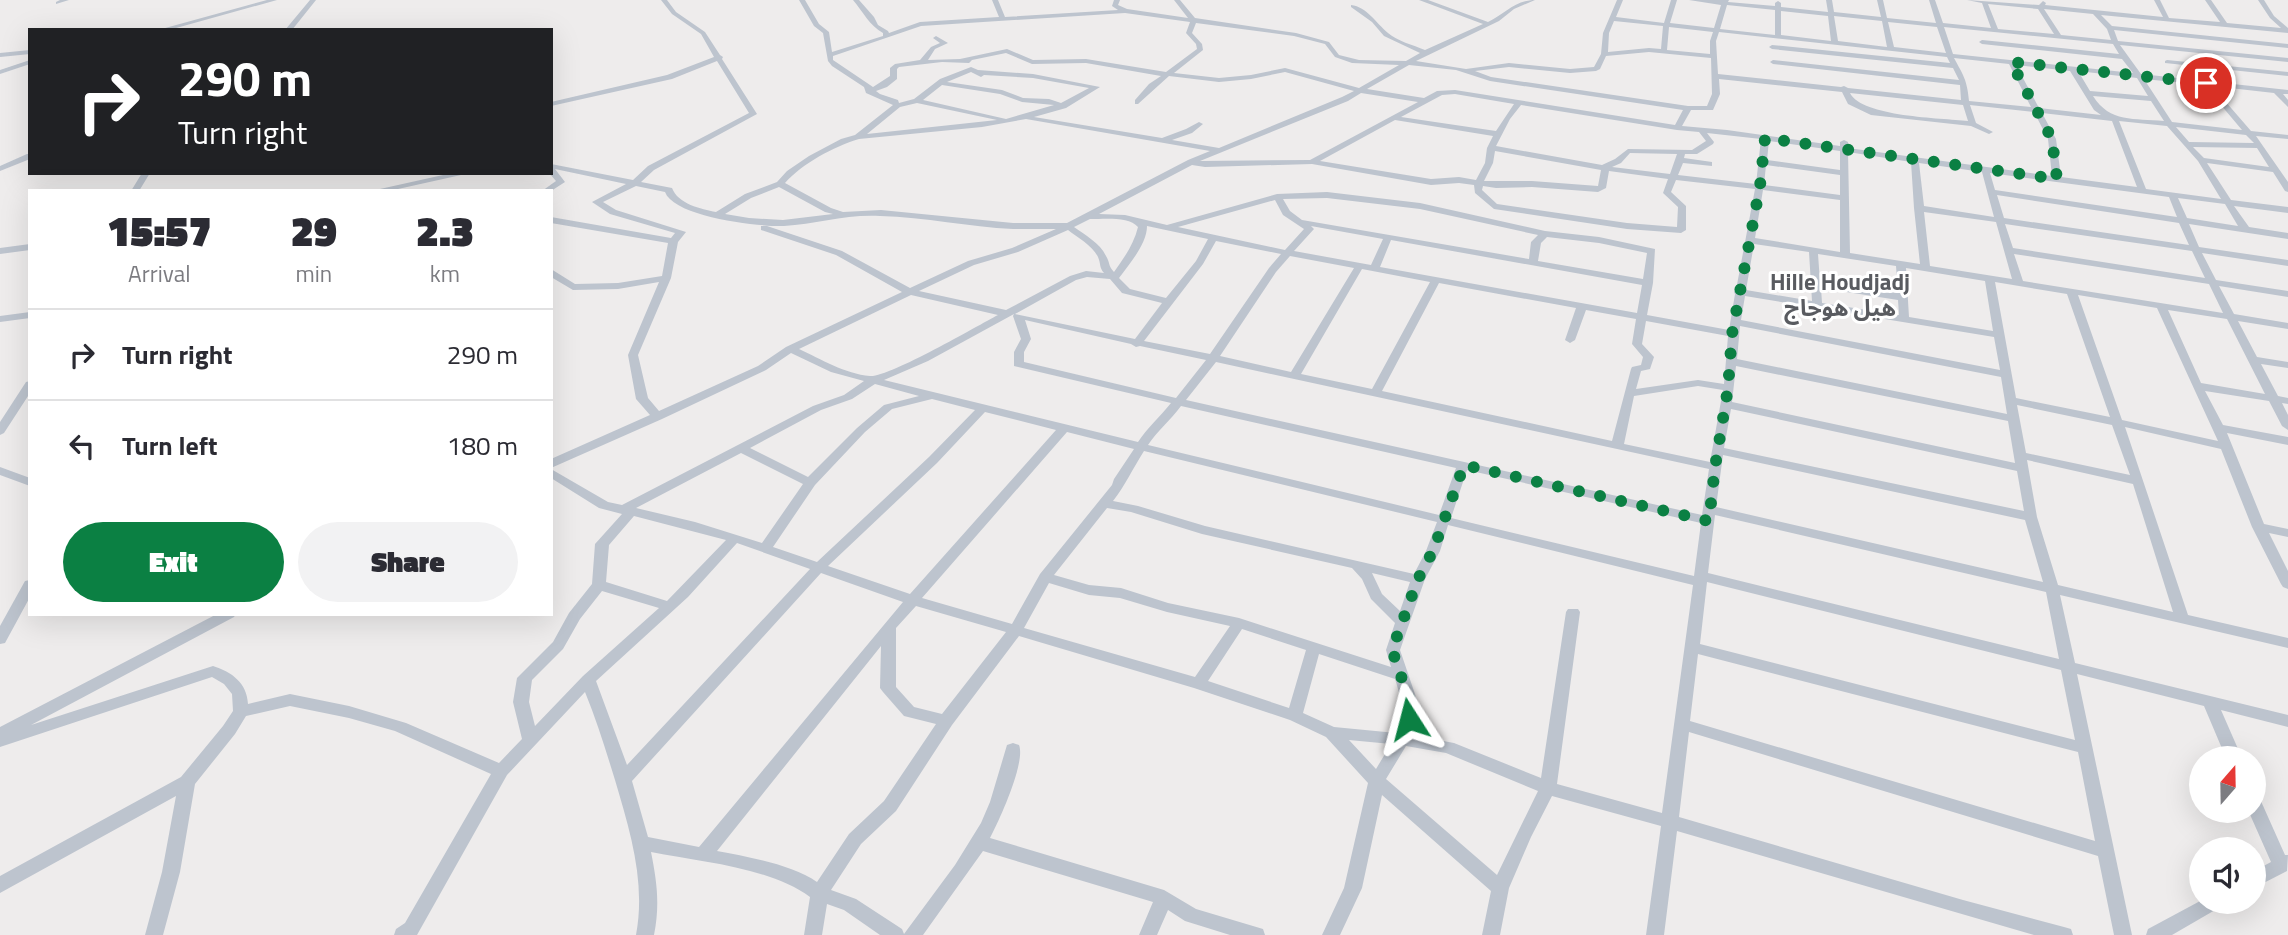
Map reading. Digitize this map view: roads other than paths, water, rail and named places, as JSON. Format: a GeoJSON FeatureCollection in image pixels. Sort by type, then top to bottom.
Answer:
{"type":"FeatureCollection","features":[{"type":"Feature","properties":{"kind":"street"},"geometry":{"type":"LineString","coordinates":[[58,3],[66,0]]}},
{"type":"Feature","properties":{"kind":"street"},"geometry":{"type":"LineString","coordinates":[[169,28],[274,0]]}},
{"type":"Feature","properties":{"kind":"street"},"geometry":{"type":"LineString","coordinates":[[290,28],[313,0]]}},
{"type":"Feature","properties":{"kind":"street"},"geometry":{"type":"LineString","coordinates":[[664,0],[674,13],[703,33],[753,115],[651,168],[646,176],[635,183],[596,202],[613,212],[681,232]]}},
{"type":"Feature","properties":{"kind":"street"},"geometry":{"type":"LineString","coordinates":[[802,0],[816,25],[826,32],[834,65],[867,85],[869,91]]}},
{"type":"Feature","properties":{"kind":"street"},"geometry":{"type":"LineString","coordinates":[[856,0],[872,18],[875,26],[886,32],[886,37]]}},
{"type":"Feature","properties":{"kind":"street"},"geometry":{"type":"LineString","coordinates":[[995,0],[1003,19]]}},
{"type":"Feature","properties":{"kind":"street"},"geometry":{"type":"LineString","coordinates":[[1117,0],[1115,6],[1126,11]]}},
{"type":"Feature","properties":{"kind":"street"},"geometry":{"type":"LineString","coordinates":[[1177,0],[1194,20]]}},
{"type":"Feature","properties":{"kind":"street"},"geometry":{"type":"LineString","coordinates":[[1422,0],[1488,24]]}},
{"type":"Feature","properties":{"kind":"street"},"geometry":{"type":"LineString","coordinates":[[553,463],[762,368],[790,349],[971,263],[1014,250],[1068,226],[1191,162],[1322,109],[1507,14],[1512,8],[1532,0]]}},
{"type":"Feature","properties":{"kind":"street"},"geometry":{"type":"LineString","coordinates":[[830,55],[920,24],[1126,11],[1277,31],[1318,40],[1330,44],[1337,56],[1357,62],[1407,63],[1469,70],[1520,65],[1587,71],[1596,69],[1604,54],[1606,33],[1620,0]]}},
{"type":"Feature","properties":{"kind":"street"},"geometry":{"type":"LineString","coordinates":[[1664,51],[1666,25],[1674,0]]}},
{"type":"Feature","properties":{"kind":"street"},"geometry":{"type":"LineString","coordinates":[[1692,0],[2287,60]]}},
{"type":"Feature","properties":{"kind":"street"},"geometry":{"type":"LineString","coordinates":[[1774,82],[1772,47],[1778,0]]}},
{"type":"Feature","properties":{"kind":"street"},"geometry":{"type":"LineString","coordinates":[[1829,0],[1836,43]]}},
{"type":"Feature","properties":{"kind":"street"},"geometry":{"type":"LineString","coordinates":[[1880,0],[1891,49]]}},
{"type":"Feature","properties":{"kind":"street"},"geometry":{"type":"LineString","coordinates":[[1932,0],[1950,56],[1964,83],[1965,101],[1973,124]]}},
{"type":"Feature","properties":{"kind":"street"},"geometry":{"type":"LineString","coordinates":[[1970,0],[2043,3],[2095,12],[2288,31]]}},
{"type":"Feature","properties":{"kind":"street"},"geometry":{"type":"LineString","coordinates":[[2157,0],[2167,19]]}},
{"type":"Feature","properties":{"kind":"street"},"geometry":{"type":"LineString","coordinates":[[2208,0],[2225,25]]}},
{"type":"Feature","properties":{"kind":"street"},"geometry":{"type":"LineString","coordinates":[[2261,0],[2272,17],[2288,31]]}},
{"type":"Feature","properties":{"kind":"street"},"geometry":{"type":"LineString","coordinates":[[1984,1],[1995,30]]}},
{"type":"Feature","properties":{"kind":"street"},"geometry":{"type":"LineString","coordinates":[[1469,70],[1490,79],[1688,108],[1710,108],[1716,94],[1715,30],[1726,2]]}},
{"type":"Feature","properties":{"kind":"street"},"geometry":{"type":"LineString","coordinates":[[2043,3],[2041,10],[2058,36]]}},
{"type":"Feature","properties":{"kind":"street"},"geometry":{"type":"LineString","coordinates":[[2103,4],[2109,13]]}},
{"type":"Feature","properties":{"kind":"street"},"geometry":{"type":"LineString","coordinates":[[1353,6],[1374,21],[1385,35],[1425,54]]}},
{"type":"Feature","properties":{"kind":"street"},"geometry":{"type":"LineString","coordinates":[[2095,12],[2110,28],[2113,41],[2169,124],[2201,160],[2225,202],[2245,229]]}},
{"type":"Feature","properties":{"kind":"street"},"geometry":{"type":"LineString","coordinates":[[1612,19],[2288,92]]}},
{"type":"Feature","properties":{"kind":"street"},"geometry":{"type":"LineString","coordinates":[[1138,102],[1152,86],[1200,50],[1199,44],[1189,33],[1194,20]]}},
{"type":"Feature","properties":{"kind":"street"},"geometry":{"type":"LineString","coordinates":[[2198,22],[2221,53],[2229,68],[2233,86]]}},
{"type":"Feature","properties":{"kind":"street"},"geometry":{"type":"LineString","coordinates":[[1975,28],[1989,60]]}},
{"type":"Feature","properties":{"kind":"street"},"geometry":{"type":"LineString","coordinates":[[2110,28],[2288,46]]}},
{"type":"Feature","properties":{"kind":"street"},"geometry":{"type":"LineString","coordinates":[[2252,28],[2262,44],[2287,60]]}},
{"type":"Feature","properties":{"kind":"street"},"geometry":{"type":"LineString","coordinates":[[922,62],[933,48],[945,43],[936,38]]}},
{"type":"Feature","properties":{"kind":"street"},"geometry":{"type":"LineString","coordinates":[[1982,42],[2124,57]]}},
{"type":"Feature","properties":{"kind":"street"},"geometry":{"type":"LineString","coordinates":[[1772,47],[1957,65]]}},
{"type":"Feature","properties":{"kind":"street"},"geometry":{"type":"LineString","coordinates":[[869,91],[894,77],[894,66],[962,60],[1007,51],[1032,62],[1086,61],[1168,75],[1227,79],[1285,70],[1359,90],[1426,101]]}},
{"type":"Feature","properties":{"kind":"street"},"geometry":{"type":"LineString","coordinates":[[1604,54],[1664,51],[1714,56]]}},
{"type":"Feature","properties":{"kind":"street"},"geometry":{"type":"LineString","coordinates":[[0,55],[28,52]]}},
{"type":"Feature","properties":{"kind":"street"},"geometry":{"type":"LineString","coordinates":[[553,104],[669,77],[720,57]]}},
{"type":"Feature","properties":{"kind":"street"},"geometry":{"type":"LineString","coordinates":[[962,60],[973,63],[977,72]]}},
{"type":"Feature","properties":{"kind":"street"},"geometry":{"type":"LineString","coordinates":[[1773,62],[1964,83]]}},
{"type":"Feature","properties":{"kind":"street"},"geometry":{"type":"LineString","coordinates":[[2011,62],[2052,139],[2057,179]]}},
{"type":"Feature","properties":{"kind":"street"},"geometry":{"type":"LineString","coordinates":[[2167,62],[2288,74]]}},
{"type":"Feature","properties":{"kind":"street"},"geometry":{"type":"LineString","coordinates":[[0,72],[28,63]]}},
{"type":"Feature","properties":{"kind":"street"},"geometry":{"type":"LineString","coordinates":[[2073,69],[2087,93],[2106,116],[2115,120],[2141,190]]}},
{"type":"Feature","properties":{"kind":"street"},"geometry":{"type":"LineString","coordinates":[[716,216],[748,196],[780,184],[790,173],[812,158],[858,137],[896,106],[917,101],[940,83],[977,72],[1033,76],[1095,86],[1063,106],[1024,117],[858,137]]}},
{"type":"Feature","properties":{"kind":"street"},"geometry":{"type":"LineString","coordinates":[[1714,76],[2288,136]]}},
{"type":"Feature","properties":{"kind":"street"},"geometry":{"type":"LineString","coordinates":[[940,83],[1002,92],[1022,100],[1049,101],[1063,106]]}},
{"type":"Feature","properties":{"kind":"street"},"geometry":{"type":"LineString","coordinates":[[2206,83],[2260,146],[2286,184]]}},
{"type":"Feature","properties":{"kind":"street"},"geometry":{"type":"LineString","coordinates":[[1844,88],[1851,102],[1874,113],[1973,124],[1989,132]]}},
{"type":"Feature","properties":{"kind":"street"},"geometry":{"type":"LineString","coordinates":[[2276,90],[2288,105]]}},
{"type":"Feature","properties":{"kind":"street"},"geometry":{"type":"LineString","coordinates":[[869,91],[893,100],[896,106]]}},
{"type":"Feature","properties":{"kind":"street"},"geometry":{"type":"LineString","coordinates":[[1312,162],[1440,93],[1455,92],[1677,128],[1844,145],[1985,170],[2288,210]]}},
{"type":"Feature","properties":{"kind":"street"},"geometry":{"type":"LineString","coordinates":[[2087,93],[2153,99]]}},
{"type":"Feature","properties":{"kind":"street"},"geometry":{"type":"LineString","coordinates":[[1587,115],[1605,96]]}},
{"type":"Feature","properties":{"kind":"street"},"geometry":{"type":"LineString","coordinates":[[1618,119],[1628,100]]}},
{"type":"Feature","properties":{"kind":"street"},"geometry":{"type":"LineString","coordinates":[[917,101],[1006,120]]}},
{"type":"Feature","properties":{"kind":"street"},"geometry":{"type":"LineString","coordinates":[[1519,102],[1498,134],[1491,148],[1489,163],[1479,182],[1478,191],[1491,204],[1500,208],[1677,231],[1683,227],[1682,206],[1667,193],[1670,181],[1676,176],[1681,156]]}},
{"type":"Feature","properties":{"kind":"street"},"geometry":{"type":"LineString","coordinates":[[1677,128],[1688,108]]}},
{"type":"Feature","properties":{"kind":"street"},"geometry":{"type":"LineString","coordinates":[[1024,117],[1219,150]]}},
{"type":"Feature","properties":{"kind":"street"},"geometry":{"type":"LineString","coordinates":[[1394,118],[1498,134]]}},
{"type":"Feature","properties":{"kind":"street"},"geometry":{"type":"LineString","coordinates":[[1163,141],[1199,124]]}},
{"type":"Feature","properties":{"kind":"street"},"geometry":{"type":"LineString","coordinates":[[1681,156],[1710,142],[1702,131]]}},
{"type":"Feature","properties":{"kind":"street"},"geometry":{"type":"LineString","coordinates":[[1656,935],[1668,821],[1715,467],[1726,404],[1733,328],[1760,186],[1765,138]]}},
{"type":"Feature","properties":{"kind":"street"},"geometry":{"type":"LineString","coordinates":[[2186,144],[2260,146]]}},
{"type":"Feature","properties":{"kind":"street"},"geometry":{"type":"LineString","coordinates":[[1844,145],[1845,254]]}},
{"type":"Feature","properties":{"kind":"street"},"geometry":{"type":"LineString","coordinates":[[1491,148],[1574,163],[1845,198]]}},
{"type":"Feature","properties":{"kind":"street"},"geometry":{"type":"LineString","coordinates":[[1606,166],[1618,161],[1628,151],[1681,156],[1709,164]]}},
{"type":"Feature","properties":{"kind":"street"},"geometry":{"type":"LineString","coordinates":[[0,169],[28,157]]}},
{"type":"Feature","properties":{"kind":"street"},"geometry":{"type":"LineString","coordinates":[[1915,159],[1925,267]]}},
{"type":"Feature","properties":{"kind":"street"},"geometry":{"type":"LineString","coordinates":[[2201,160],[2275,170]]}},
{"type":"Feature","properties":{"kind":"street"},"geometry":{"type":"LineString","coordinates":[[1191,162],[1205,165],[1312,162],[1431,182],[1459,180],[1496,186],[1532,184],[1598,189],[1602,188],[1606,166]]}},
{"type":"Feature","properties":{"kind":"street"},"geometry":{"type":"LineString","coordinates":[[1763,162],[1844,173]]}},
{"type":"Feature","properties":{"kind":"street"},"geometry":{"type":"LineString","coordinates":[[553,168],[669,190],[670,195],[685,207],[690,215],[673,241],[666,278],[633,355],[642,399],[658,417]]}},
{"type":"Feature","properties":{"kind":"street"},"geometry":{"type":"LineString","coordinates":[[1985,170],[2018,282]]}},
{"type":"Feature","properties":{"kind":"street"},"geometry":{"type":"LineString","coordinates":[[549,189],[561,182],[553,171]]}},
{"type":"Feature","properties":{"kind":"street"},"geometry":{"type":"LineString","coordinates":[[385,189],[456,175]]}},
{"type":"Feature","properties":{"kind":"street"},"geometry":{"type":"LineString","coordinates":[[780,184],[828,210],[1013,226],[1068,226],[1096,248],[1103,258],[1104,267],[1128,292],[1169,302]]}},
{"type":"Feature","properties":{"kind":"street"},"geometry":{"type":"LineString","coordinates":[[1992,192],[2288,236]]}},
{"type":"Feature","properties":{"kind":"street"},"geometry":{"type":"LineString","coordinates":[[2172,194],[2195,249],[2288,426]]}},
{"type":"Feature","properties":{"kind":"street"},"geometry":{"type":"LineString","coordinates":[[1165,228],[1277,197],[1326,195],[1420,206],[1545,234],[1599,240],[1652,251],[1643,318],[1636,344],[1649,357],[1646,367],[1636,369],[1616,446]]}},
{"type":"Feature","properties":{"kind":"street"},"geometry":{"type":"LineString","coordinates":[[1277,197],[1286,213],[1303,222],[1648,283]]}},
{"type":"Feature","properties":{"kind":"street"},"geometry":{"type":"LineString","coordinates":[[685,207],[777,231],[839,253],[909,292],[1090,331],[1136,344],[1213,358],[1715,467]]}},
{"type":"Feature","properties":{"kind":"street"},"geometry":{"type":"LineString","coordinates":[[1918,208],[2288,263]]}},
{"type":"Feature","properties":{"kind":"street"},"geometry":{"type":"LineString","coordinates":[[733,220],[783,223],[856,213]]}},
{"type":"Feature","properties":{"kind":"street"},"geometry":{"type":"LineString","coordinates":[[1088,216],[1115,217],[1643,318],[1733,328],[2006,375]]}},
{"type":"Feature","properties":{"kind":"street"},"geometry":{"type":"LineString","coordinates":[[553,220],[673,241]]}},
{"type":"Feature","properties":{"kind":"street"},"geometry":{"type":"LineString","coordinates":[[813,935],[819,894],[855,839],[890,806],[946,721],[1015,631],[1045,577],[1100,512],[1103,503],[1118,486],[1119,479],[1151,430],[1162,422],[1213,358],[1287,251],[1309,229],[1303,222]]}},
{"type":"Feature","properties":{"kind":"street"},"geometry":{"type":"LineString","coordinates":[[1115,277],[1142,236],[1143,227],[1139,223]]}},
{"type":"Feature","properties":{"kind":"street"},"geometry":{"type":"LineString","coordinates":[[1533,261],[1536,242],[1545,234]]}},
{"type":"Feature","properties":{"kind":"street"},"geometry":{"type":"LineString","coordinates":[[1136,344],[1200,262],[1214,237]]}},
{"type":"Feature","properties":{"kind":"street"},"geometry":{"type":"LineString","coordinates":[[1375,267],[1388,237]]}},
{"type":"Feature","properties":{"kind":"street"},"geometry":{"type":"LineString","coordinates":[[1749,240],[2288,326]]}},
{"type":"Feature","properties":{"kind":"street"},"geometry":{"type":"LineString","coordinates":[[0,251],[28,247]]}},
{"type":"Feature","properties":{"kind":"street"},"geometry":{"type":"LineString","coordinates":[[1813,249],[1817,305]]}},
{"type":"Feature","properties":{"kind":"street"},"geometry":{"type":"LineString","coordinates":[[2008,250],[2288,294]]}},
{"type":"Feature","properties":{"kind":"street"},"geometry":{"type":"LineString","coordinates":[[1900,264],[1904,319]]}},
{"type":"Feature","properties":{"kind":"street"},"geometry":{"type":"LineString","coordinates":[[1294,376],[1360,265]]}},
{"type":"Feature","properties":{"kind":"street"},"geometry":{"type":"LineString","coordinates":[[553,273],[573,287],[618,286],[666,278]]}},
{"type":"Feature","properties":{"kind":"street"},"geometry":{"type":"LineString","coordinates":[[530,740],[521,702],[525,678],[558,645],[574,616],[599,584],[602,544],[627,510],[817,408],[848,397],[872,381],[924,359],[1013,315],[1073,278],[1086,274],[1115,277]]}},
{"type":"Feature","properties":{"kind":"street"},"geometry":{"type":"LineString","coordinates":[[1989,278],[2031,517],[2052,589],[2123,935]]}},
{"type":"Feature","properties":{"kind":"street"},"geometry":{"type":"LineString","coordinates":[[1376,393],[1436,279]]}},
{"type":"Feature","properties":{"kind":"street"},"geometry":{"type":"LineString","coordinates":[[1816,284],[1901,297]]}},
{"type":"Feature","properties":{"kind":"street"},"geometry":{"type":"LineString","coordinates":[[2071,291],[2138,481],[2182,619]]}},
{"type":"Feature","properties":{"kind":"street"},"geometry":{"type":"LineString","coordinates":[[1739,292],[1999,335]]}},
{"type":"Feature","properties":{"kind":"street"},"geometry":{"type":"LineString","coordinates":[[1570,340],[1582,306]]}},
{"type":"Feature","properties":{"kind":"street"},"geometry":{"type":"LineString","coordinates":[[2161,306],[2219,428],[2259,527],[2288,584]]}},
{"type":"Feature","properties":{"kind":"street"},"geometry":{"type":"LineString","coordinates":[[0,318],[28,315]]}},
{"type":"Feature","properties":{"kind":"street"},"geometry":{"type":"LineString","coordinates":[[1013,315],[1026,339],[1019,352],[1018,364],[1464,465],[2052,589],[2288,643]]}},
{"type":"Feature","properties":{"kind":"street"},"geometry":{"type":"LineString","coordinates":[[790,349],[835,370],[982,409],[1445,522],[1701,579],[2288,721]]}},
{"type":"Feature","properties":{"kind":"street"},"geometry":{"type":"LineString","coordinates":[[2252,359],[2288,365]]}},
{"type":"Feature","properties":{"kind":"street"},"geometry":{"type":"LineString","coordinates":[[1730,361],[2014,419]]}},
{"type":"Feature","properties":{"kind":"street"},"geometry":{"type":"LineString","coordinates":[[1629,393],[1698,383],[1728,388]]}},
{"type":"Feature","properties":{"kind":"street"},"geometry":{"type":"LineString","coordinates":[[2197,386],[2288,401]]}},
{"type":"Feature","properties":{"kind":"street"},"geometry":{"type":"LineString","coordinates":[[2,425],[28,387]]}},
{"type":"Feature","properties":{"kind":"street"},"geometry":{"type":"LineString","coordinates":[[765,549],[810,483],[861,430],[888,407],[932,396]]}},
{"type":"Feature","properties":{"kind":"street"},"geometry":{"type":"LineString","coordinates":[[2012,401],[2225,446]]}},
{"type":"Feature","properties":{"kind":"street"},"geometry":{"type":"LineString","coordinates":[[1726,404],[2138,481]]}},
{"type":"Feature","properties":{"kind":"street"},"geometry":{"type":"LineString","coordinates":[[623,780],[818,568],[933,460],[982,409]]}},
{"type":"Feature","properties":{"kind":"street"},"geometry":{"type":"LineString","coordinates":[[704,854],[889,627],[1063,428]]}},
{"type":"Feature","properties":{"kind":"street"},"geometry":{"type":"LineString","coordinates":[[2219,428],[2288,441]]}},
{"type":"Feature","properties":{"kind":"street"},"geometry":{"type":"LineString","coordinates":[[740,449],[810,483]]}},
{"type":"Feature","properties":{"kind":"street"},"geometry":{"type":"LineString","coordinates":[[1718,450],[2031,517]]}},
{"type":"Feature","properties":{"kind":"street"},"geometry":{"type":"LineString","coordinates":[[1331,935],[1353,888],[1377,781],[1402,739],[1409,719],[1410,702],[1392,650],[1418,579],[1428,564],[1445,522],[1464,465]]}},
{"type":"Feature","properties":{"kind":"street"},"geometry":{"type":"LineString","coordinates":[[0,471],[28,481]]}},
{"type":"Feature","properties":{"kind":"street"},"geometry":{"type":"LineString","coordinates":[[553,474],[604,505],[735,538],[913,600],[1199,684],[1295,716],[1332,733],[1402,739],[1448,747],[1548,788],[2064,935]]}},
{"type":"Feature","properties":{"kind":"street"},"geometry":{"type":"LineString","coordinates":[[1103,503],[1133,509],[1202,530],[1418,579]]}},
{"type":"Feature","properties":{"kind":"street"},"geometry":{"type":"LineString","coordinates":[[2259,527],[2288,533]]}},
{"type":"Feature","properties":{"kind":"street"},"geometry":{"type":"LineString","coordinates":[[403,935],[411,929],[501,771],[588,680],[683,594],[735,538]]}},
{"type":"Feature","properties":{"kind":"street"},"geometry":{"type":"LineString","coordinates":[[1357,565],[1368,577],[1376,596],[1403,622]]}},
{"type":"Feature","properties":{"kind":"street"},"geometry":{"type":"LineString","coordinates":[[1045,577],[1239,623],[1400,675]]}},
{"type":"Feature","properties":{"kind":"street"},"geometry":{"type":"LineString","coordinates":[[599,584],[668,606]]}},
{"type":"Feature","properties":{"kind":"street"},"geometry":{"type":"LineString","coordinates":[[0,639],[28,588]]}},
{"type":"Feature","properties":{"kind":"street"},"geometry":{"type":"LineString","coordinates":[[1490,935],[1500,888],[1548,788],[1573,612]]}},
{"type":"Feature","properties":{"kind":"street"},"geometry":{"type":"LineString","coordinates":[[0,734],[225,616]]}},
{"type":"Feature","properties":{"kind":"street"},"geometry":{"type":"LineString","coordinates":[[1199,684],[1239,623]]}},
{"type":"Feature","properties":{"kind":"street"},"geometry":{"type":"LineString","coordinates":[[889,627],[888,688],[909,712],[946,721]]}},
{"type":"Feature","properties":{"kind":"street"},"geometry":{"type":"LineString","coordinates":[[1295,716],[1314,647]]}},
{"type":"Feature","properties":{"kind":"street"},"geometry":{"type":"LineString","coordinates":[[1691,647],[2084,748]]}},
{"type":"Feature","properties":{"kind":"street"},"geometry":{"type":"LineString","coordinates":[[0,741],[213,671],[229,680],[240,692],[241,711],[187,782],[9,877],[0,885]]}},
{"type":"Feature","properties":{"kind":"street"},"geometry":{"type":"LineString","coordinates":[[588,680],[610,733],[641,843],[650,905],[645,935]]}},
{"type":"Feature","properties":{"kind":"street"},"geometry":{"type":"LineString","coordinates":[[241,711],[290,700],[349,712],[400,727],[501,771]]}},
{"type":"Feature","properties":{"kind":"street"},"geometry":{"type":"LineString","coordinates":[[2210,702],[2229,746]]}},
{"type":"Feature","properties":{"kind":"street"},"geometry":{"type":"LineString","coordinates":[[1681,724],[2106,851]]}},
{"type":"Feature","properties":{"kind":"street"},"geometry":{"type":"LineString","coordinates":[[1332,733],[1377,781],[1500,888]]}},
{"type":"Feature","properties":{"kind":"street"},"geometry":{"type":"LineString","coordinates":[[912,935],[981,843],[1008,778],[1013,749]]}},
{"type":"Feature","properties":{"kind":"street"},"geometry":{"type":"LineString","coordinates":[[154,935],[171,872],[187,782]]}},
{"type":"Feature","properties":{"kind":"street"},"geometry":{"type":"LineString","coordinates":[[2264,823],[2284,864],[2266,874]]}},
{"type":"Feature","properties":{"kind":"street"},"geometry":{"type":"LineString","coordinates":[[641,843],[704,854],[800,880],[819,894],[850,904],[894,935]]}},
{"type":"Feature","properties":{"kind":"street"},"geometry":{"type":"LineString","coordinates":[[981,843],[1164,898],[1191,915],[1256,935]]}},
{"type":"Feature","properties":{"kind":"street"},"geometry":{"type":"LineString","coordinates":[[1148,935],[1164,898]]}},
{"type":"Feature","properties":{"kind":"street"},"geometry":{"type":"LineString","coordinates":[[2155,935],[2193,914]]}},
{"type":"Feature","properties":{"kind":"district","name":"Hille Houdjadj هيل هوجاج"},"geometry":{"type":"Point","coordinates":[1840,295]}}]}
